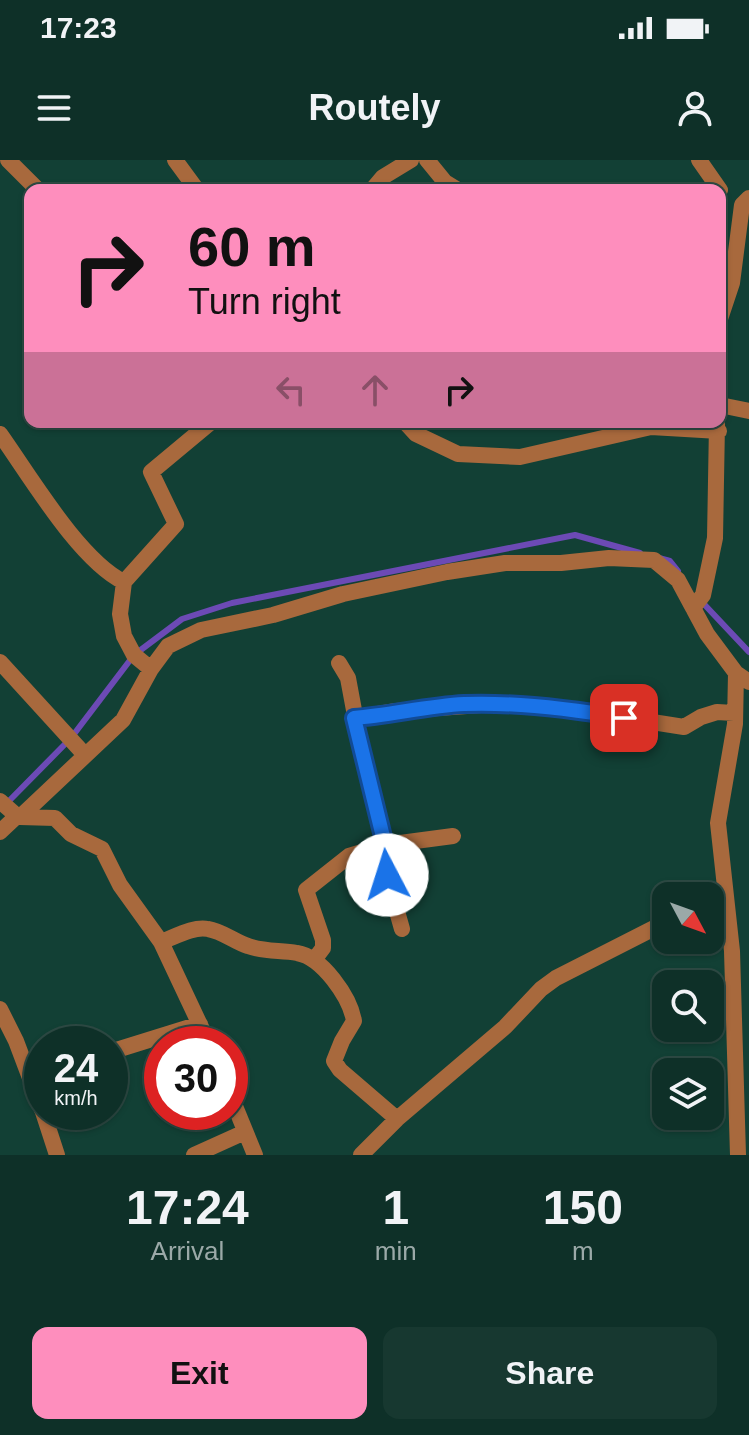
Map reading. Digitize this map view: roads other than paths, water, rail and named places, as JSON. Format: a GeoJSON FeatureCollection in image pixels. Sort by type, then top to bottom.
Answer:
{"type":"FeatureCollection","features":[{"type":"Feature","properties":{"kind":"street"},"geometry":{"type":"LineString","coordinates":[[8,160],[32,184]]}},
{"type":"Feature","properties":{"kind":"street"},"geometry":{"type":"LineString","coordinates":[[175,160],[193,184]]}},
{"type":"Feature","properties":{"kind":"street"},"geometry":{"type":"LineString","coordinates":[[377,184],[411,160]]}},
{"type":"Feature","properties":{"kind":"street"},"geometry":{"type":"LineString","coordinates":[[427,160],[448,184]]}},
{"type":"Feature","properties":{"kind":"street"},"geometry":{"type":"LineString","coordinates":[[699,160],[716,184]]}},
{"type":"Feature","properties":{"kind":"street"},"geometry":{"type":"LineString","coordinates":[[726,196],[733,203],[746,202],[726,301]]}},
{"type":"Feature","properties":{"kind":"street"},"geometry":{"type":"LineString","coordinates":[[726,406],[749,411]]}},
{"type":"Feature","properties":{"kind":"street"},"geometry":{"type":"LineString","coordinates":[[151,669],[134,655],[124,636],[120,614],[124,582],[176,524],[151,472],[204,428]]}},
{"type":"Feature","properties":{"kind":"street"},"geometry":{"type":"LineString","coordinates":[[410,428],[416,434],[458,454],[520,457],[647,428]]}},
{"type":"Feature","properties":{"kind":"street"},"geometry":{"type":"LineString","coordinates":[[693,608],[703,595],[715,538],[718,428]]}},
{"type":"Feature","properties":{"kind":"street"},"geometry":{"type":"LineString","coordinates":[[0,434],[75,539],[110,575],[124,582]]}},
{"type":"Feature","properties":{"kind":"street"},"geometry":{"type":"LineString","coordinates":[[0,832],[123,720],[151,669],[168,646],[201,630],[273,615],[343,594],[505,563],[561,563],[609,558],[654,560],[678,580],[707,634],[742,678],[718,823],[718,882]]}},
{"type":"Feature","properties":{"kind":"street"},"geometry":{"type":"LineString","coordinates":[[0,662],[85,755]]}},
{"type":"Feature","properties":{"kind":"street"},"geometry":{"type":"LineString","coordinates":[[339,663],[348,678],[354,718],[402,929]]}},
{"type":"Feature","properties":{"kind":"street"},"geometry":{"type":"LineString","coordinates":[[354,718],[396,711],[495,704],[576,710],[684,727],[717,712],[734,713]]}},
{"type":"Feature","properties":{"kind":"street"},"geometry":{"type":"LineString","coordinates":[[0,801],[18,816],[55,818],[71,834],[102,849],[120,885],[161,942],[200,1024],[128,1046]]}},
{"type":"Feature","properties":{"kind":"street"},"geometry":{"type":"LineString","coordinates":[[314,960],[323,948],[323,940],[306,890],[349,856],[382,846],[453,836]]}},
{"type":"Feature","properties":{"kind":"street"},"geometry":{"type":"LineString","coordinates":[[724,924],[732,951],[738,1155]]}},
{"type":"Feature","properties":{"kind":"street"},"geometry":{"type":"LineString","coordinates":[[161,942],[194,930],[209,929],[249,946],[300,953],[314,960],[340,988],[351,1007],[354,1021],[334,1061],[340,1070],[397,1119]]}},
{"type":"Feature","properties":{"kind":"street"},"geometry":{"type":"LineString","coordinates":[[361,1155],[397,1119],[505,1027],[541,989],[556,978],[652,929]]}},
{"type":"Feature","properties":{"kind":"street"},"geometry":{"type":"LineString","coordinates":[[731,978],[749,982]]}},
{"type":"Feature","properties":{"kind":"street"},"geometry":{"type":"LineString","coordinates":[[0,1009],[24,1056]]}},
{"type":"Feature","properties":{"kind":"street"},"geometry":{"type":"LineString","coordinates":[[48,1130],[57,1155]]}},
{"type":"Feature","properties":{"kind":"street"},"geometry":{"type":"LineString","coordinates":[[194,1155],[245,1132],[255,1155]]}},
{"type":"Feature","properties":{"kind":"waterway"},"geometry":{"type":"LineString","coordinates":[[7,803],[71,738],[134,655],[182,619],[232,603],[575,535],[640,553]]}},
{"type":"Feature","properties":{"kind":"waterway"},"geometry":{"type":"LineString","coordinates":[[659,558],[670,561],[678,571]]}},
{"type":"Feature","properties":{"kind":"waterway"},"geometry":{"type":"LineString","coordinates":[[702,602],[749,652]]}}]}
